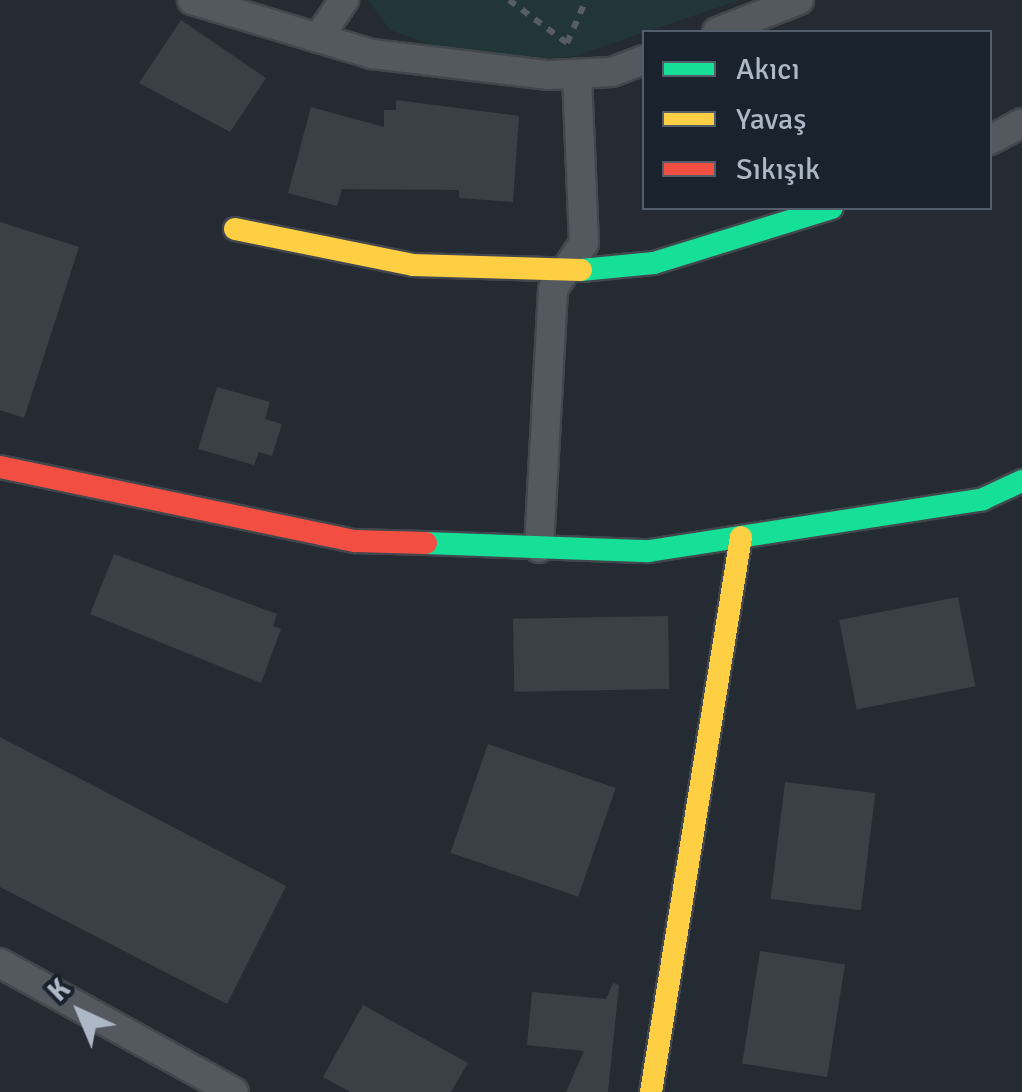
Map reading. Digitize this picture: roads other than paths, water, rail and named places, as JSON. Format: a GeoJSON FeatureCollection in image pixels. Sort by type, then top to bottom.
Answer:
{"type":"FeatureCollection","features":[{"type":"Feature","properties":{"kind":"street"},"geometry":{"type":"LineString","coordinates":[[192,0],[372,54],[576,74],[612,72],[642,61]]}},
{"type":"Feature","properties":{"kind":"street"},"geometry":{"type":"LineString","coordinates":[[318,38],[344,0]]}},
{"type":"Feature","properties":{"kind":"street"},"geometry":{"type":"LineString","coordinates":[[722,30],[799,0]]}},
{"type":"Feature","properties":{"kind":"street"},"geometry":{"type":"LineString","coordinates":[[540,548],[553,289],[584,242],[576,74]]}},
{"type":"Feature","properties":{"kind":"street"},"geometry":{"type":"LineString","coordinates":[[992,139],[1022,122]]}},
{"type":"Feature","properties":{"kind":"street"},"geometry":{"type":"LineString","coordinates":[[234,229],[413,264],[564,272],[654,262],[825,210]]}},
{"type":"Feature","properties":{"kind":"street"},"geometry":{"type":"LineString","coordinates":[[0,467],[355,541],[649,551],[982,498],[1022,481]]}},
{"type":"Feature","properties":{"kind":"street"},"geometry":{"type":"LineString","coordinates":[[651,1092],[742,537]]}},
{"type":"Feature","properties":{"kind":"street"},"geometry":{"type":"LineString","coordinates":[[0,963],[234,1092]]}}]}
